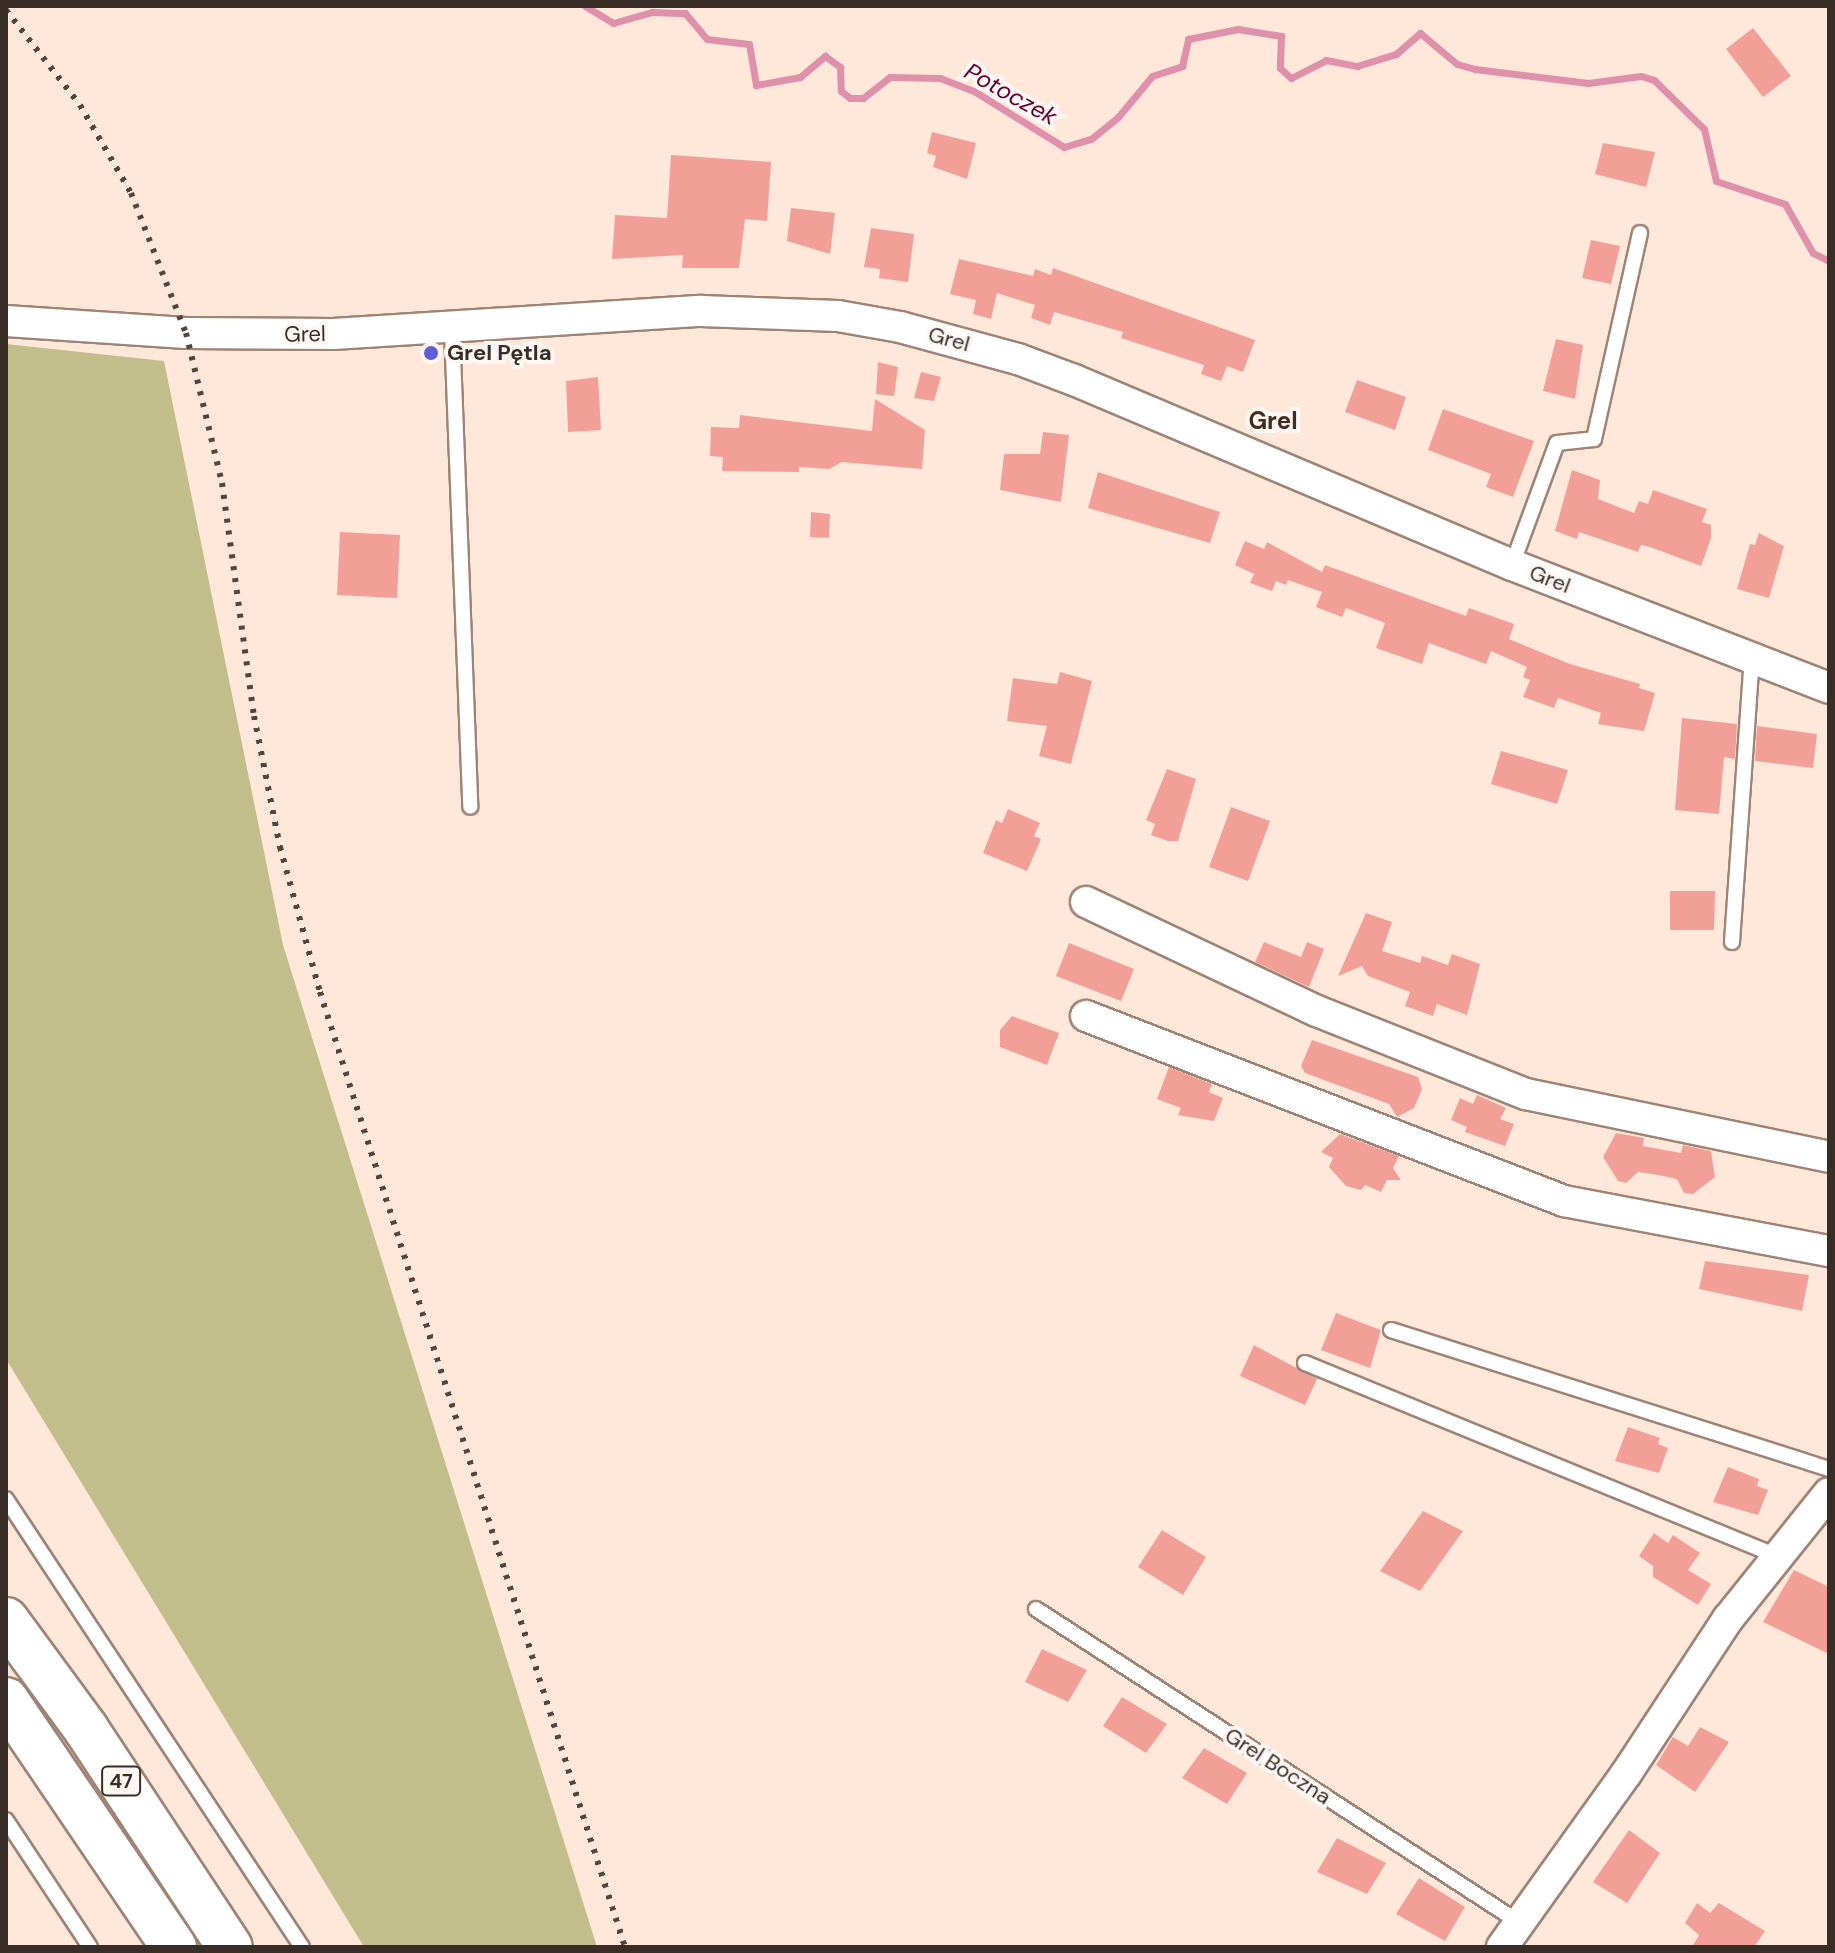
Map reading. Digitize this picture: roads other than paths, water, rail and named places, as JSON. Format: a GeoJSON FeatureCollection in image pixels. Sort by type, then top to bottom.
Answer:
{"type":"FeatureCollection","features":[{"type":"Feature","properties":{"kind":"main road","name":"47"},"geometry":{"type":"LineString","coordinates":[[6,1620],[86,1729],[230,1947]]}},
{"type":"Feature","properties":{"kind":"main road","name":"47"},"geometry":{"type":"LineString","coordinates":[[6,1700],[174,1947]]}},
{"type":"Feature","properties":{"kind":"street","name":"Grel"},"geometry":{"type":"LineString","coordinates":[[6,321],[269,335],[452,329],[701,311],[806,314],[900,327],[1018,359],[1074,380],[1512,565],[1829,688]]}},
{"type":"Feature","properties":{"kind":"street"},"geometry":{"type":"LineString","coordinates":[[1086,902],[1317,1011],[1526,1094],[1829,1157]]}},
{"type":"Feature","properties":{"kind":"street"},"geometry":{"type":"LineString","coordinates":[[1086,1016],[1564,1201],[1829,1251]]}},
{"type":"Feature","properties":{"kind":"street"},"geometry":{"type":"LineString","coordinates":[[1502,1947],[1777,1556],[1829,1493]]}},
{"type":"Feature","properties":{"kind":"lane"},"geometry":{"type":"LineString","coordinates":[[1512,565],[1557,443],[1594,439],[1640,233]]}},
{"type":"Feature","properties":{"kind":"lane"},"geometry":{"type":"LineString","coordinates":[[452,329],[470,807]]}},
{"type":"Feature","properties":{"kind":"lane"},"geometry":{"type":"LineString","coordinates":[[1732,942],[1752,657]]}},
{"type":"Feature","properties":{"kind":"lane"},"geometry":{"type":"LineString","coordinates":[[1391,1330],[1829,1469]]}},
{"type":"Feature","properties":{"kind":"lane"},"geometry":{"type":"LineString","coordinates":[[1305,1363],[1777,1556]]}},
{"type":"Feature","properties":{"kind":"lane"},"geometry":{"type":"LineString","coordinates":[[6,1499],[302,1947]]}},
{"type":"Feature","properties":{"kind":"lane","name":"Grel Boczna"},"geometry":{"type":"LineString","coordinates":[[1036,1609],[1520,1923]]}},
{"type":"Feature","properties":{"kind":"lane"},"geometry":{"type":"LineString","coordinates":[[6,1820],[90,1947]]}},
{"type":"Feature","properties":{"kind":"waterway","name":"Potoczek"},"geometry":{"type":"LineString","coordinates":[[585,6],[613,23],[652,12],[685,13],[707,39],[749,44],[756,85],[800,77],[825,56],[840,67],[841,91],[850,98],[863,98],[890,77],[940,78],[974,91],[1064,147],[1091,139],[1118,117],[1152,76],[1182,66],[1188,39],[1238,29],[1281,36],[1280,68],[1291,78],[1326,60],[1357,66],[1396,54],[1420,33],[1457,64],[1475,69],[1588,83],[1641,76],[1654,80],[1704,129],[1716,181],[1785,204],[1813,253],[1829,261]]}},
{"type":"Feature","properties":{"kind":"railway"},"geometry":{"type":"LineString","coordinates":[[6,10],[80,105],[131,193],[186,333],[222,483],[254,716],[280,847],[320,992],[625,1947]]}},
{"type":"Feature","properties":{"kind":"place","name":"Grel Pętla"},"geometry":{"type":"Point","coordinates":[431,353]}},
{"type":"Feature","properties":{"kind":"district","name":"Grel"},"geometry":{"type":"Point","coordinates":[1273,421]}}]}
